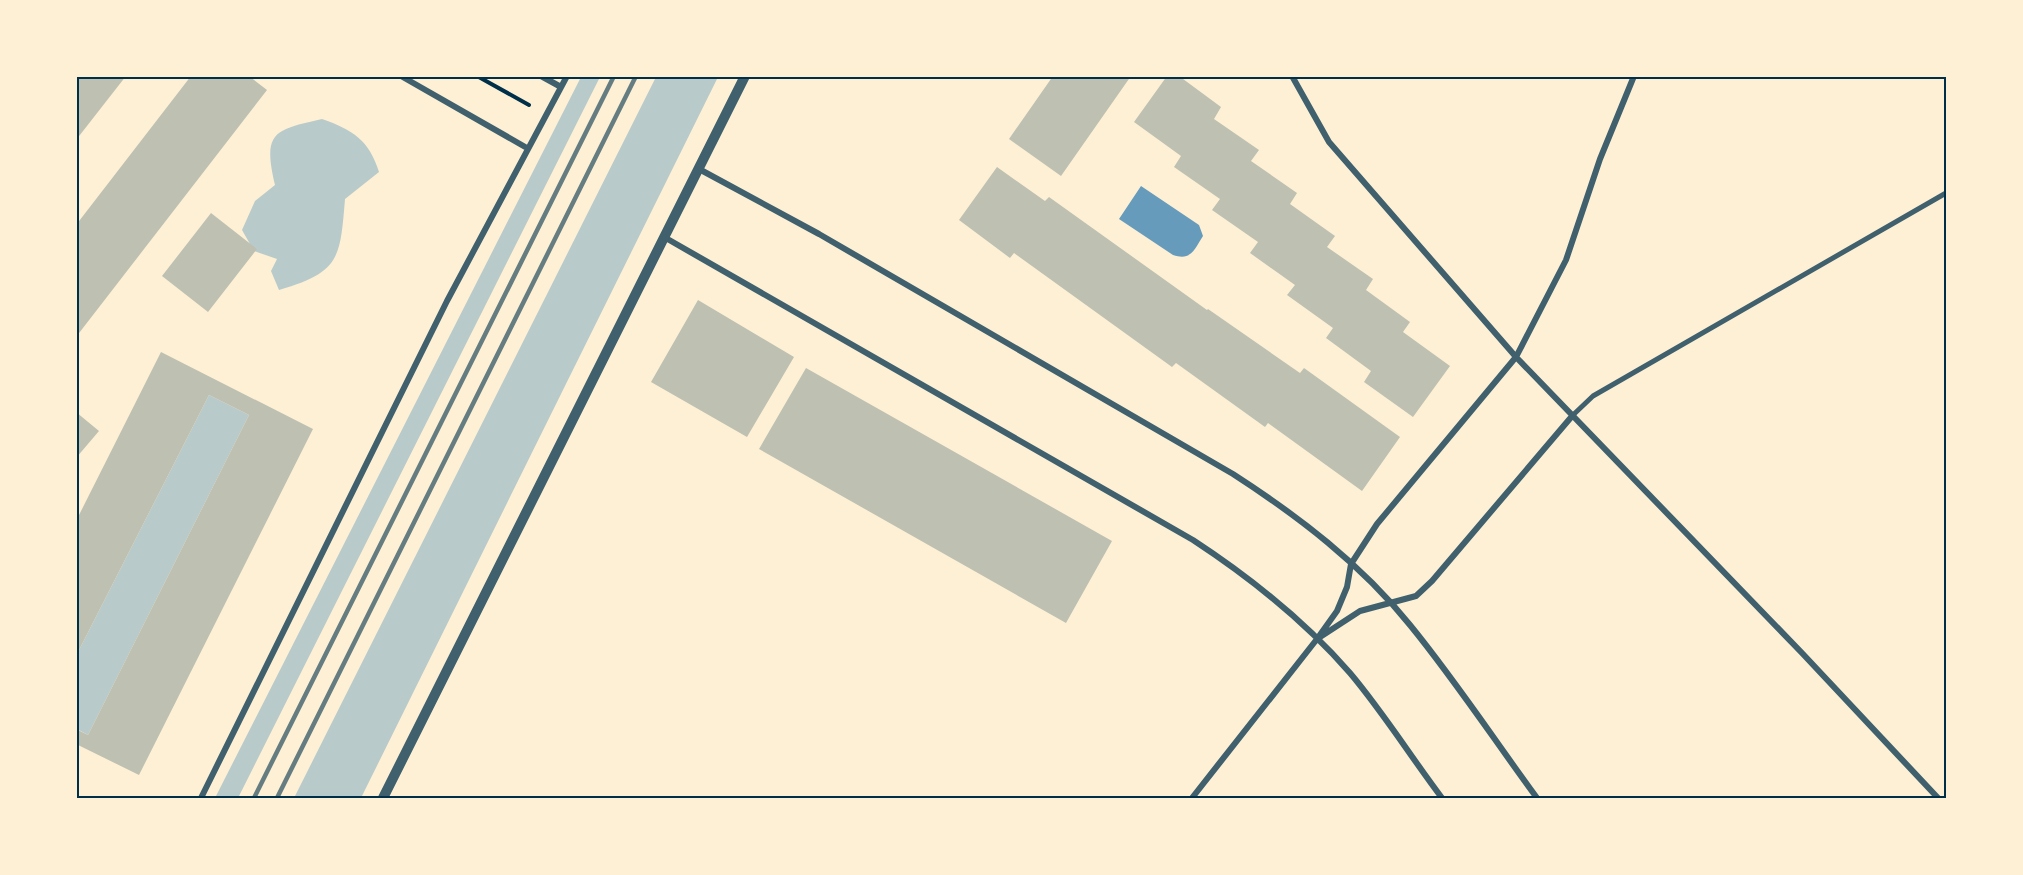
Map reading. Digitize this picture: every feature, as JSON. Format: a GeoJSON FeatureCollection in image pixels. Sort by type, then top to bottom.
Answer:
{"type":"FeatureCollection","features":[{"type":"Feature","properties":{"kind":"street"},"geometry":{"type":"LineString","coordinates":[[401,76],[527,148]]}},
{"type":"Feature","properties":{"kind":"street"},"geometry":{"type":"LineString","coordinates":[[541,76],[561,87]]}},
{"type":"Feature","properties":{"kind":"street"},"geometry":{"type":"LineString","coordinates":[[201,798],[447,301],[567,76]]}},
{"type":"Feature","properties":{"kind":"street"},"geometry":{"type":"LineString","coordinates":[[383,798],[745,76]]}},
{"type":"Feature","properties":{"kind":"street"},"geometry":{"type":"LineString","coordinates":[[1292,76],[1329,142],[1516,357],[1802,653],[1938,798]]}},
{"type":"Feature","properties":{"kind":"street"},"geometry":{"type":"LineString","coordinates":[[1192,798],[1317,639],[1337,610],[1347,587],[1351,564],[1377,524],[1516,357],[1566,260],[1600,159],[1634,76]]}},
{"type":"Feature","properties":{"kind":"street"},"geometry":{"type":"LineString","coordinates":[[699,169],[819,234],[1233,474],[1287,509],[1351,564],[1409,623],[1537,798]]}},
{"type":"Feature","properties":{"kind":"street"},"geometry":{"type":"LineString","coordinates":[[1317,639],[1360,611],[1416,596],[1432,581],[1573,415],[1593,396],[1947,193]]}},
{"type":"Feature","properties":{"kind":"street"},"geometry":{"type":"LineString","coordinates":[[663,237],[1193,540],[1242,572],[1292,613],[1350,673],[1442,798]]}},
{"type":"Feature","properties":{"kind":"path"},"geometry":{"type":"LineString","coordinates":[[477,76],[546,114]]}},
{"type":"Feature","properties":{"kind":"shaded area"},"geometry":{"type":"Polygon","coordinates":[[[581,77],[600,77],[238,798],[215,798],[581,77]]]}},
{"type":"Feature","properties":{"kind":"shaded area"},"geometry":{"type":"Polygon","coordinates":[[[656,77],[718,77],[361,798],[294,798],[656,77]]]}},
{"type":"Feature","properties":{"kind":"shaded area"},"geometry":{"type":"Polygon","coordinates":[[[322,119],[343,127],[365,144],[379,172],[345,199],[341,236],[333,260],[314,277],[279,290],[271,271],[277,259],[254,251],[242,230],[255,201],[275,185],[270,153],[276,136],[293,126],[322,119]]]}},
{"type":"Feature","properties":{"kind":"shaded area"},"geometry":{"type":"Polygon","coordinates":[[[209,395],[249,415],[88,735],[77,729],[76,656],[209,395]]]}},
{"type":"Feature","properties":{"kind":"water"},"geometry":{"type":"Polygon","coordinates":[[[1141,186],[1199,225],[1203,236],[1191,253],[1184,257],[1173,255],[1119,219],[1141,186]]]}},
{"type":"Feature","properties":{"kind":"building"},"geometry":{"type":"Polygon","coordinates":[[[76,76],[126,76],[76,140],[76,76]]]}},
{"type":"Feature","properties":{"kind":"building"},"geometry":{"type":"Polygon","coordinates":[[[191,76],[249,76],[267,90],[76,337],[76,225],[191,76]]]}},
{"type":"Feature","properties":{"kind":"building"},"geometry":{"type":"Polygon","coordinates":[[[1053,76],[1131,76],[1061,176],[1009,139],[1053,76]]]}},
{"type":"Feature","properties":{"kind":"building"},"geometry":{"type":"Polygon","coordinates":[[[1167,76],[1179,76],[1221,107],[1214,119],[1259,150],[1251,161],[1297,193],[1290,204],[1335,236],[1327,247],[1373,279],[1366,290],[1410,322],[1403,332],[1450,366],[1413,417],[1364,382],[1371,371],[1326,338],[1333,328],[1287,295],[1295,285],[1250,253],[1258,242],[1212,210],[1220,199],[1174,167],[1181,156],[1134,122],[1167,76]]]}},
{"type":"Feature","properties":{"kind":"building"},"geometry":{"type":"Polygon","coordinates":[[[997,167],[1045,201],[1049,197],[1207,310],[1300,373],[1304,368],[1400,437],[1362,491],[1268,423],[1265,427],[1176,363],[1172,367],[1014,253],[1010,258],[959,220],[997,167]]]}},
{"type":"Feature","properties":{"kind":"building"},"geometry":{"type":"Polygon","coordinates":[[[211,213],[257,249],[208,312],[162,276],[211,213]]]}},
{"type":"Feature","properties":{"kind":"building"},"geometry":{"type":"Polygon","coordinates":[[[698,300],[794,357],[747,437],[651,382],[698,300]]]}},
{"type":"Feature","properties":{"kind":"building"},"geometry":{"type":"Polygon","coordinates":[[[161,352],[313,429],[139,775],[76,744],[76,729],[88,735],[249,415],[209,395],[76,656],[76,521],[161,352]]]}},
{"type":"Feature","properties":{"kind":"building"},"geometry":{"type":"Polygon","coordinates":[[[806,368],[1112,541],[1066,623],[759,449],[806,368]]]}},
{"type":"Feature","properties":{"kind":"building"},"geometry":{"type":"Polygon","coordinates":[[[76,412],[99,431],[76,458],[76,412]]]}},
{"type":"Feature","properties":{"kind":"railway"},"geometry":{"type":"LineString","coordinates":[[254,798],[614,76]]}},
{"type":"Feature","properties":{"kind":"railway"},"geometry":{"type":"LineString","coordinates":[[277,798],[636,76]]}}]}
